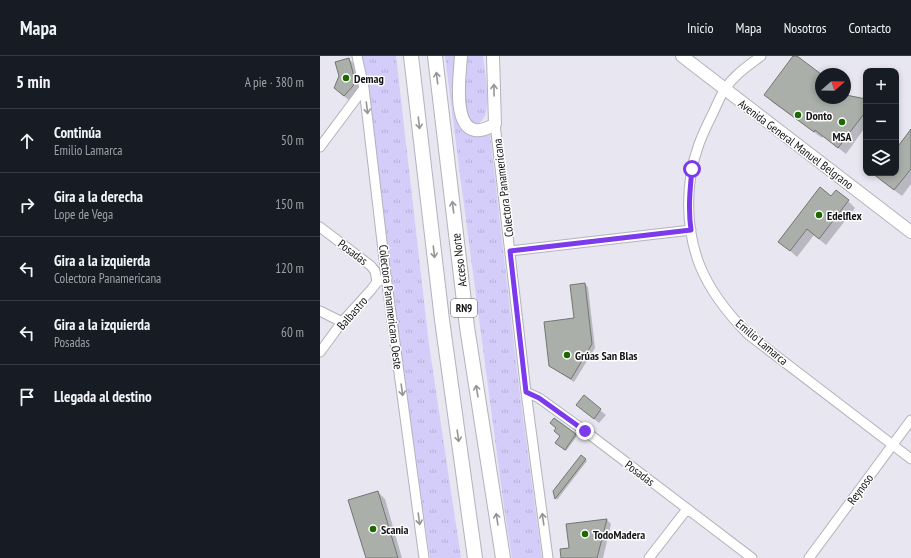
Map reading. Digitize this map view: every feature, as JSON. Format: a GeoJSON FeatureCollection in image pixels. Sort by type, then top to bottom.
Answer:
{"type":"FeatureCollection","features":[{"type":"Feature","properties":{"kind":"highway","name":"Acceso Norte"},"geometry":{"type":"LineString","coordinates":[[411,56],[442,320],[475,558]]}},
{"type":"Feature","properties":{"kind":"highway","name":"Acceso Norte"},"geometry":{"type":"LineString","coordinates":[[435,56],[467,326],[503,558]]}},
{"type":"Feature","properties":{"kind":"main road"},"geometry":{"type":"LineString","coordinates":[[461,56],[459,99],[460,114],[464,122],[472,129],[485,130],[495,124]]}},
{"type":"Feature","properties":{"kind":"main road","name":"Colectora Panamericana"},"geometry":{"type":"LineString","coordinates":[[493,56],[495,124]]}},
{"type":"Feature","properties":{"kind":"main road","name":"Avenida General Manuel Belgrano"},"geometry":{"type":"LineString","coordinates":[[682,56],[911,232]]}},
{"type":"Feature","properties":{"kind":"street","name":"Colectora Panamericana Oeste"},"geometry":{"type":"LineString","coordinates":[[357,56],[364,88],[387,278],[424,558]]}},
{"type":"Feature","properties":{"kind":"street","name":"Emilio Lamarca"},"geometry":{"type":"LineString","coordinates":[[761,56],[739,74],[725,89],[700,143],[692,169],[689,214],[696,254],[700,266],[716,296],[749,335],[911,459]]}},
{"type":"Feature","properties":{"kind":"street"},"geometry":{"type":"LineString","coordinates":[[320,147],[364,88]]}},
{"type":"Feature","properties":{"kind":"street","name":"Colectora Panamericana"},"geometry":{"type":"LineString","coordinates":[[495,124],[526,392],[548,558]]}},
{"type":"Feature","properties":{"kind":"street","name":"Posadas"},"geometry":{"type":"LineString","coordinates":[[320,227],[371,266],[375,271],[377,282]]}},
{"type":"Feature","properties":{"kind":"street"},"geometry":{"type":"LineString","coordinates":[[510,251],[691,230]]}},
{"type":"Feature","properties":{"kind":"street","name":"Balbastro"},"geometry":{"type":"LineString","coordinates":[[320,352],[342,322],[377,282],[387,278]]}},
{"type":"Feature","properties":{"kind":"street"},"geometry":{"type":"LineString","coordinates":[[320,311],[342,322]]}},
{"type":"Feature","properties":{"kind":"street","name":"Posadas"},"geometry":{"type":"LineString","coordinates":[[526,392],[539,398],[585,431],[752,558]]}},
{"type":"Feature","properties":{"kind":"street","name":"Reynoso"},"geometry":{"type":"LineString","coordinates":[[810,558],[911,420]]}},
{"type":"Feature","properties":{"kind":"street"},"geometry":{"type":"LineString","coordinates":[[649,558],[687,509]]}},
{"type":"Feature","properties":{"kind":"green space"},"geometry":{"type":"Polygon","coordinates":[[[360,56],[396,56],[429,345],[461,558],[430,558],[385,249],[360,56]]]}},
{"type":"Feature","properties":{"kind":"green space"},"geometry":{"type":"Polygon","coordinates":[[[445,56],[457,56],[462,129],[475,137],[482,137],[490,134],[519,387],[542,558],[512,558],[445,56]]]}},
{"type":"Feature","properties":{"kind":"green space"},"geometry":{"type":"Polygon","coordinates":[[[466,56],[483,56],[487,86],[487,103],[485,116],[476,124],[468,121],[464,100],[466,56]]]}},
{"type":"Feature","properties":{"kind":"building"},"geometry":{"type":"Polygon","coordinates":[[[793,56],[797,56],[815,70],[815,104],[851,104],[851,96],[863,98],[863,115],[838,148],[815,130],[814,132],[764,95],[793,56]]]}},
{"type":"Feature","properties":{"kind":"building","name":"Demag"},"geometry":{"type":"Polygon","coordinates":[[[349,58],[355,80],[353,86],[344,96],[334,88],[339,76],[335,62],[349,58]]]}},
{"type":"Feature","properties":{"kind":"building"},"geometry":{"type":"Polygon","coordinates":[[[911,129],[911,169],[894,190],[876,176],[899,176],[899,145],[911,129]]]}},
{"type":"Feature","properties":{"kind":"building","name":"Edelflex"},"geometry":{"type":"Polygon","coordinates":[[[820,187],[831,196],[836,190],[849,200],[819,239],[807,229],[790,251],[778,242],[820,187]]]}},
{"type":"Feature","properties":{"kind":"building","name":"Grúas San Blas"},"geometry":{"type":"Polygon","coordinates":[[[585,283],[592,344],[571,379],[549,366],[544,322],[574,318],[570,285],[585,283]]]}},
{"type":"Feature","properties":{"kind":"building","name":"Grúas San Blas"},"geometry":{"type":"Polygon","coordinates":[[[584,395],[601,409],[594,419],[576,405],[584,395]]]}},
{"type":"Feature","properties":{"kind":"building"},"geometry":{"type":"Polygon","coordinates":[[[554,418],[576,434],[565,450],[555,443],[560,436],[554,431],[556,428],[550,423],[554,418]]]}},
{"type":"Feature","properties":{"kind":"building"},"geometry":{"type":"Polygon","coordinates":[[[581,455],[586,459],[555,499],[553,491],[581,455]]]}},
{"type":"Feature","properties":{"kind":"building","name":"Scania"},"geometry":{"type":"Polygon","coordinates":[[[378,491],[398,558],[366,558],[348,500],[378,491]]]}},
{"type":"Feature","properties":{"kind":"building","name":"TodoMadera"},"geometry":{"type":"Polygon","coordinates":[[[607,519],[597,558],[561,558],[560,549],[569,548],[566,524],[607,519]]]}},
{"type":"Feature","properties":{"kind":"place","name":"Demag"},"geometry":{"type":"Point","coordinates":[346,78]}},
{"type":"Feature","properties":{"kind":"place","name":"Donto"},"geometry":{"type":"Point","coordinates":[798,115]}},
{"type":"Feature","properties":{"kind":"place","name":"MSA"},"geometry":{"type":"Point","coordinates":[842,122]}},
{"type":"Feature","properties":{"kind":"place","name":"Edelflex"},"geometry":{"type":"Point","coordinates":[819,215]}},
{"type":"Feature","properties":{"kind":"place","name":"Grúas San Blas"},"geometry":{"type":"Point","coordinates":[567,355]}},
{"type":"Feature","properties":{"kind":"place","name":"Scania"},"geometry":{"type":"Point","coordinates":[373,529]}},
{"type":"Feature","properties":{"kind":"place","name":"TodoMadera"},"geometry":{"type":"Point","coordinates":[585,534]}},
{"type":"Feature","properties":{"kind":"route"},"geometry":{"type":"LineString","coordinates":[[585,431],[539,398],[526,392],[510,251],[691,230],[689,202],[692,169]]}}]}
